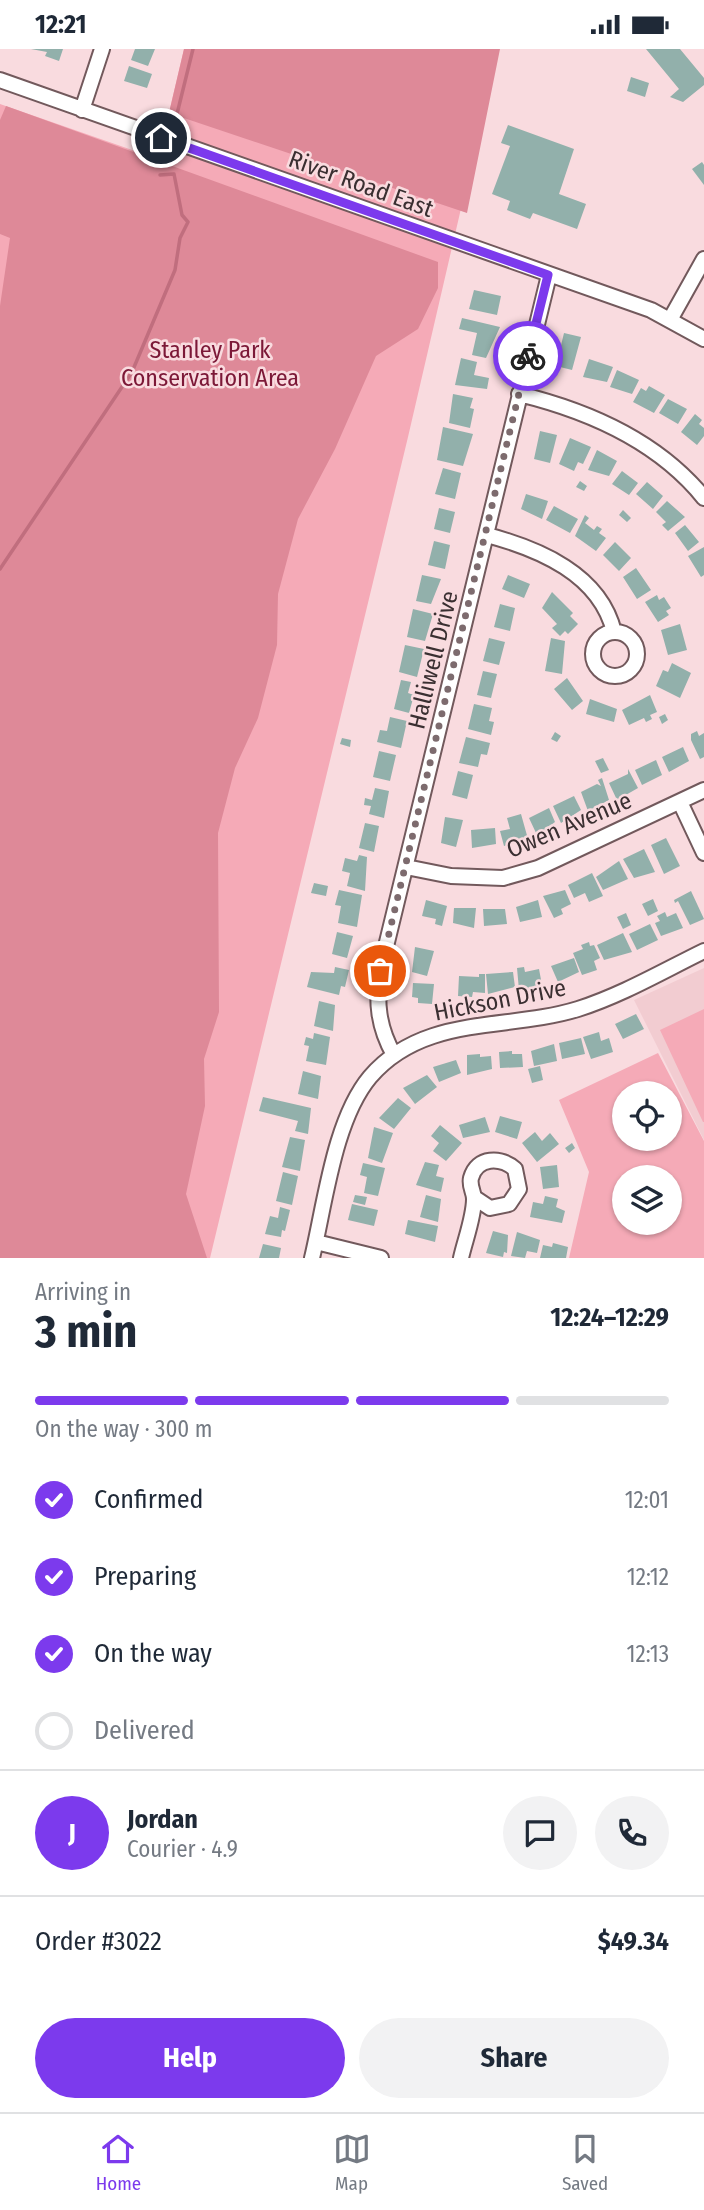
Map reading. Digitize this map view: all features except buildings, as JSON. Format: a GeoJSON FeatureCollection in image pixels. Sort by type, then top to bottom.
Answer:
{"type":"FeatureCollection","features":[{"type":"Feature","properties":{"kind":"street"},"geometry":{"type":"LineString","coordinates":[[82,110],[102,49]]}},
{"type":"Feature","properties":{"kind":"street","name":"River Road East"},"geometry":{"type":"LineString","coordinates":[[0,80],[671,319],[704,339]]}},
{"type":"Feature","properties":{"kind":"street"},"geometry":{"type":"LineString","coordinates":[[671,319],[704,259]]}},
{"type":"Feature","properties":{"kind":"street","name":"Halliwell Drive"},"geometry":{"type":"LineString","coordinates":[[394,1055],[383,1034],[376,999],[380,971],[548,275]]}},
{"type":"Feature","properties":{"kind":"street"},"geometry":{"type":"LineString","coordinates":[[519,394],[575,410],[623,432],[667,461],[704,498]]}},
{"type":"Feature","properties":{"kind":"street"},"geometry":{"type":"LineString","coordinates":[[487,535],[544,554],[580,577],[609,611],[614,632]]}},
{"type":"Feature","properties":{"kind":"street","name":"Owen Avenue"},"geometry":{"type":"LineString","coordinates":[[405,867],[451,876],[503,878],[538,868],[704,790]]}},
{"type":"Feature","properties":{"kind":"street"},"geometry":{"type":"LineString","coordinates":[[680,801],[704,853]]}},
{"type":"Feature","properties":{"kind":"street","name":"Hickson Drive"},"geometry":{"type":"LineString","coordinates":[[312,1258],[343,1128],[370,1077],[394,1055],[419,1039],[454,1029],[530,1020],[577,1009],[704,951]]}},
{"type":"Feature","properties":{"kind":"street"},"geometry":{"type":"LineString","coordinates":[[461,1258],[475,1198]]}},
{"type":"Feature","properties":{"kind":"street"},"geometry":{"type":"LineString","coordinates":[[316,1242],[381,1258]]}},
{"type":"Feature","properties":{"kind":"shaded area"},"geometry":{"type":"Polygon","coordinates":[[[704,968],[704,1140],[682,1096],[682,1081],[674,1081],[634,1000],[704,968]]]}},
{"type":"Feature","properties":{"kind":"green space","name":"Stanley Park Conservation Area"},"geometry":{"type":"Polygon","coordinates":[[[184,49],[498,49],[408,437],[210,1258],[0,1258],[0,104],[158,159],[184,49]]]}},
{"type":"Feature","properties":{"kind":"green space"},"geometry":{"type":"Polygon","coordinates":[[[184,49],[500,49],[467,213],[169,113],[184,49]]]}},
{"type":"Feature","properties":{"kind":"green space","name":"Stanley Park Conservation Area"},"geometry":{"type":"Polygon","coordinates":[[[6,106],[438,262],[438,288],[418,329],[376,356],[335,449],[298,519],[278,594],[277,645],[258,718],[235,768],[218,833],[219,1012],[204,1059],[205,1106],[186,1194],[207,1258],[0,1258],[0,306],[10,238],[0,234],[0,120],[6,106]]]}},
{"type":"Feature","properties":{"kind":"green space"},"geometry":{"type":"Polygon","coordinates":[[[704,1009],[704,1122],[703,1122],[660,1030],[704,1009]]]}},
{"type":"Feature","properties":{"kind":"green space"},"geometry":{"type":"Polygon","coordinates":[[[658,1053],[673,1081],[612,1081],[612,1151],[682,1151],[682,1099],[704,1141],[704,1258],[569,1258],[589,1172],[559,1100],[658,1053]]]}},
{"type":"Feature","properties":{"kind":"waterway"},"geometry":{"type":"LineString","coordinates":[[176,118],[193,49]]}},
{"type":"Feature","properties":{"kind":"waterway"},"geometry":{"type":"LineString","coordinates":[[0,569],[132,372],[175,270],[180,238],[188,222],[182,215],[174,174],[160,175]]}},
{"type":"Feature","properties":{"kind":"way so far"},"geometry":{"type":"LineString","coordinates":[[380,971],[528,356]]}},
{"type":"Feature","properties":{"kind":"route"},"geometry":{"type":"LineString","coordinates":[[161,138],[548,275],[528,356]]}}]}
